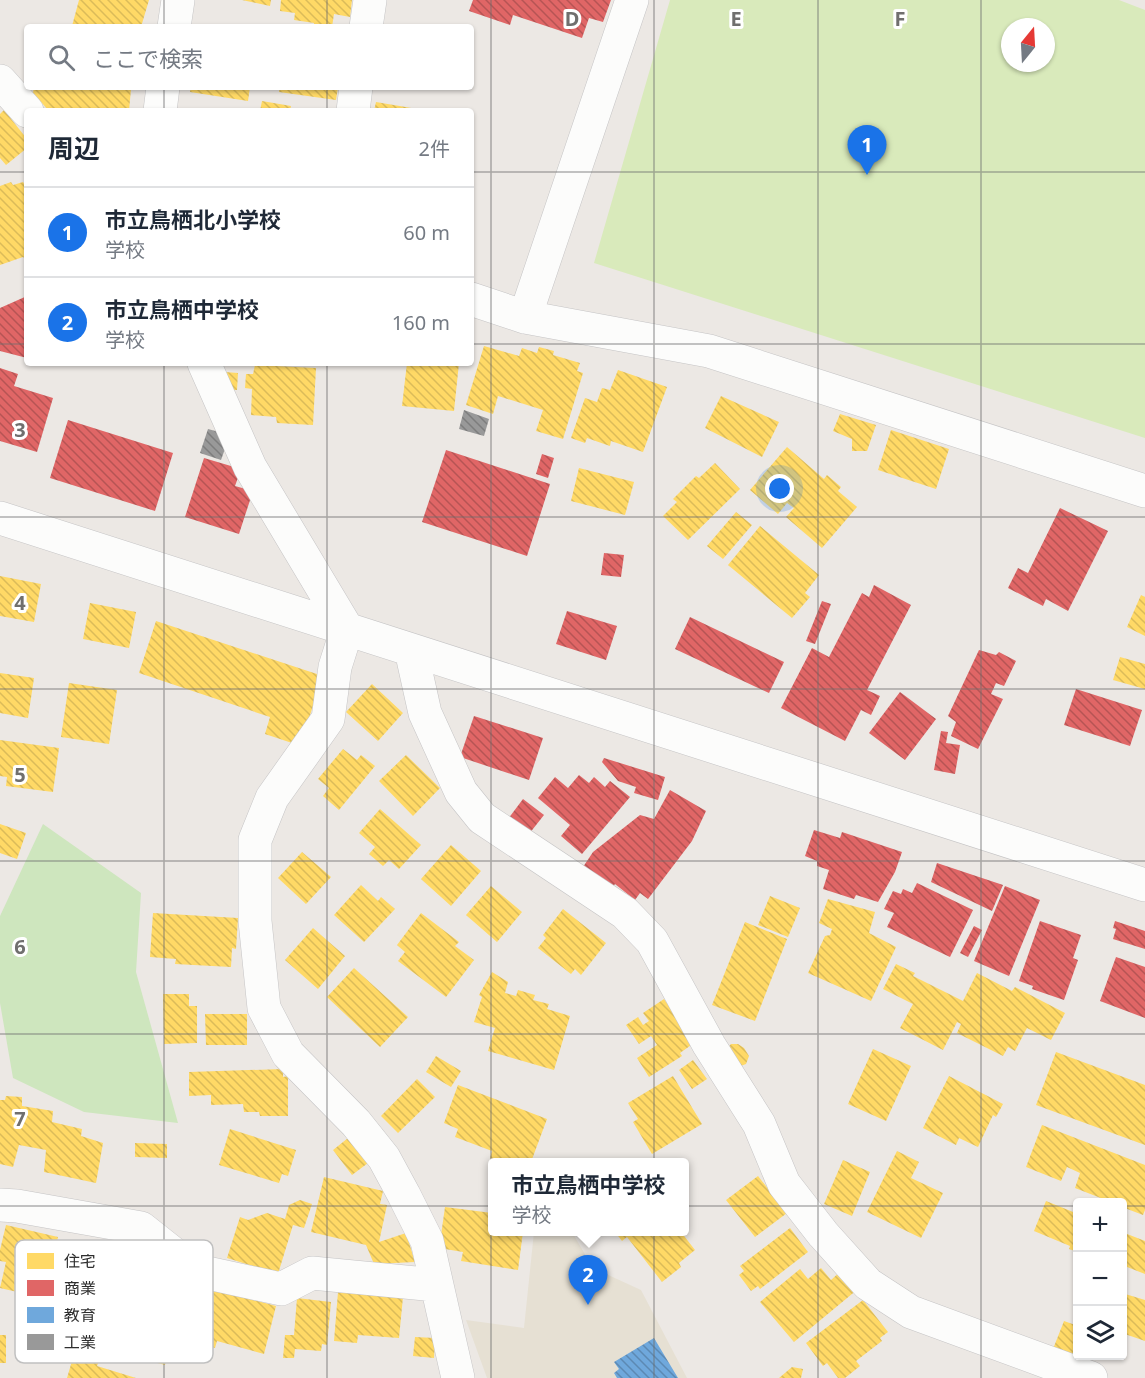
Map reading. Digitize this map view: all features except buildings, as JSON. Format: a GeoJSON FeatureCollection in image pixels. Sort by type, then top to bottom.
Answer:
{"type":"FeatureCollection","features":[{"type":"Feature","properties":{"kind":"street"},"geometry":{"type":"LineString","coordinates":[[174,24],[178,0]]}},
{"type":"Feature","properties":{"kind":"street"},"geometry":{"type":"LineString","coordinates":[[366,24],[370,0]]}},
{"type":"Feature","properties":{"kind":"street"},"geometry":{"type":"LineString","coordinates":[[525,317],[632,0]]}},
{"type":"Feature","properties":{"kind":"street"},"geometry":{"type":"LineString","coordinates":[[0,81],[24,108]]}},
{"type":"Feature","properties":{"kind":"street"},"geometry":{"type":"LineString","coordinates":[[160,108],[163,90]]}},
{"type":"Feature","properties":{"kind":"street"},"geometry":{"type":"LineString","coordinates":[[353,108],[356,90]]}},
{"type":"Feature","properties":{"kind":"street"},"geometry":{"type":"LineString","coordinates":[[474,300],[525,317],[709,351],[1145,491]]}},
{"type":"Feature","properties":{"kind":"street"},"geometry":{"type":"LineString","coordinates":[[205,366],[250,467],[347,629],[335,667],[328,719],[272,798],[255,840],[255,921],[264,1008],[288,1054],[356,1123],[384,1158],[427,1241],[458,1378]]}},
{"type":"Feature","properties":{"kind":"street"},"geometry":{"type":"LineString","coordinates":[[0,518],[1145,885]]}},
{"type":"Feature","properties":{"kind":"street"},"geometry":{"type":"LineString","coordinates":[[411,650],[425,713],[461,792],[482,818],[625,913],[652,941],[709,1045],[759,1124],[784,1184],[823,1234],[868,1284],[911,1312],[1091,1378]]}},
{"type":"Feature","properties":{"kind":"street"},"geometry":{"type":"LineString","coordinates":[[0,1205],[141,1228],[156,1240]]}},
{"type":"Feature","properties":{"kind":"street"},"geometry":{"type":"LineString","coordinates":[[213,1274],[281,1289],[312,1273],[436,1285]]}},
{"type":"Feature","properties":{"kind":"shaded area"},"geometry":{"type":"Polygon","coordinates":[[[534,1236],[574,1236],[593,1268],[641,1290],[687,1378],[487,1378],[466,1320],[524,1328],[534,1236]]]}},
{"type":"Feature","properties":{"kind":"green space"},"geometry":{"type":"Polygon","coordinates":[[[670,0],[1119,0],[1145,10],[1145,438],[594,263],[670,0]]]}},
{"type":"Feature","properties":{"kind":"green space"},"geometry":{"type":"Polygon","coordinates":[[[43,824],[141,893],[136,972],[178,1123],[84,1112],[13,1078],[0,1003],[0,916],[43,824]]]}},
{"type":"Feature","properties":{"kind":"place","name":"市立鳥栖北小学校"},"geometry":{"type":"Point","coordinates":[867,175]}},
{"type":"Feature","properties":{"kind":"place","name":"市立鳥栖中学校"},"geometry":{"type":"Point","coordinates":[588,1305]}}]}
